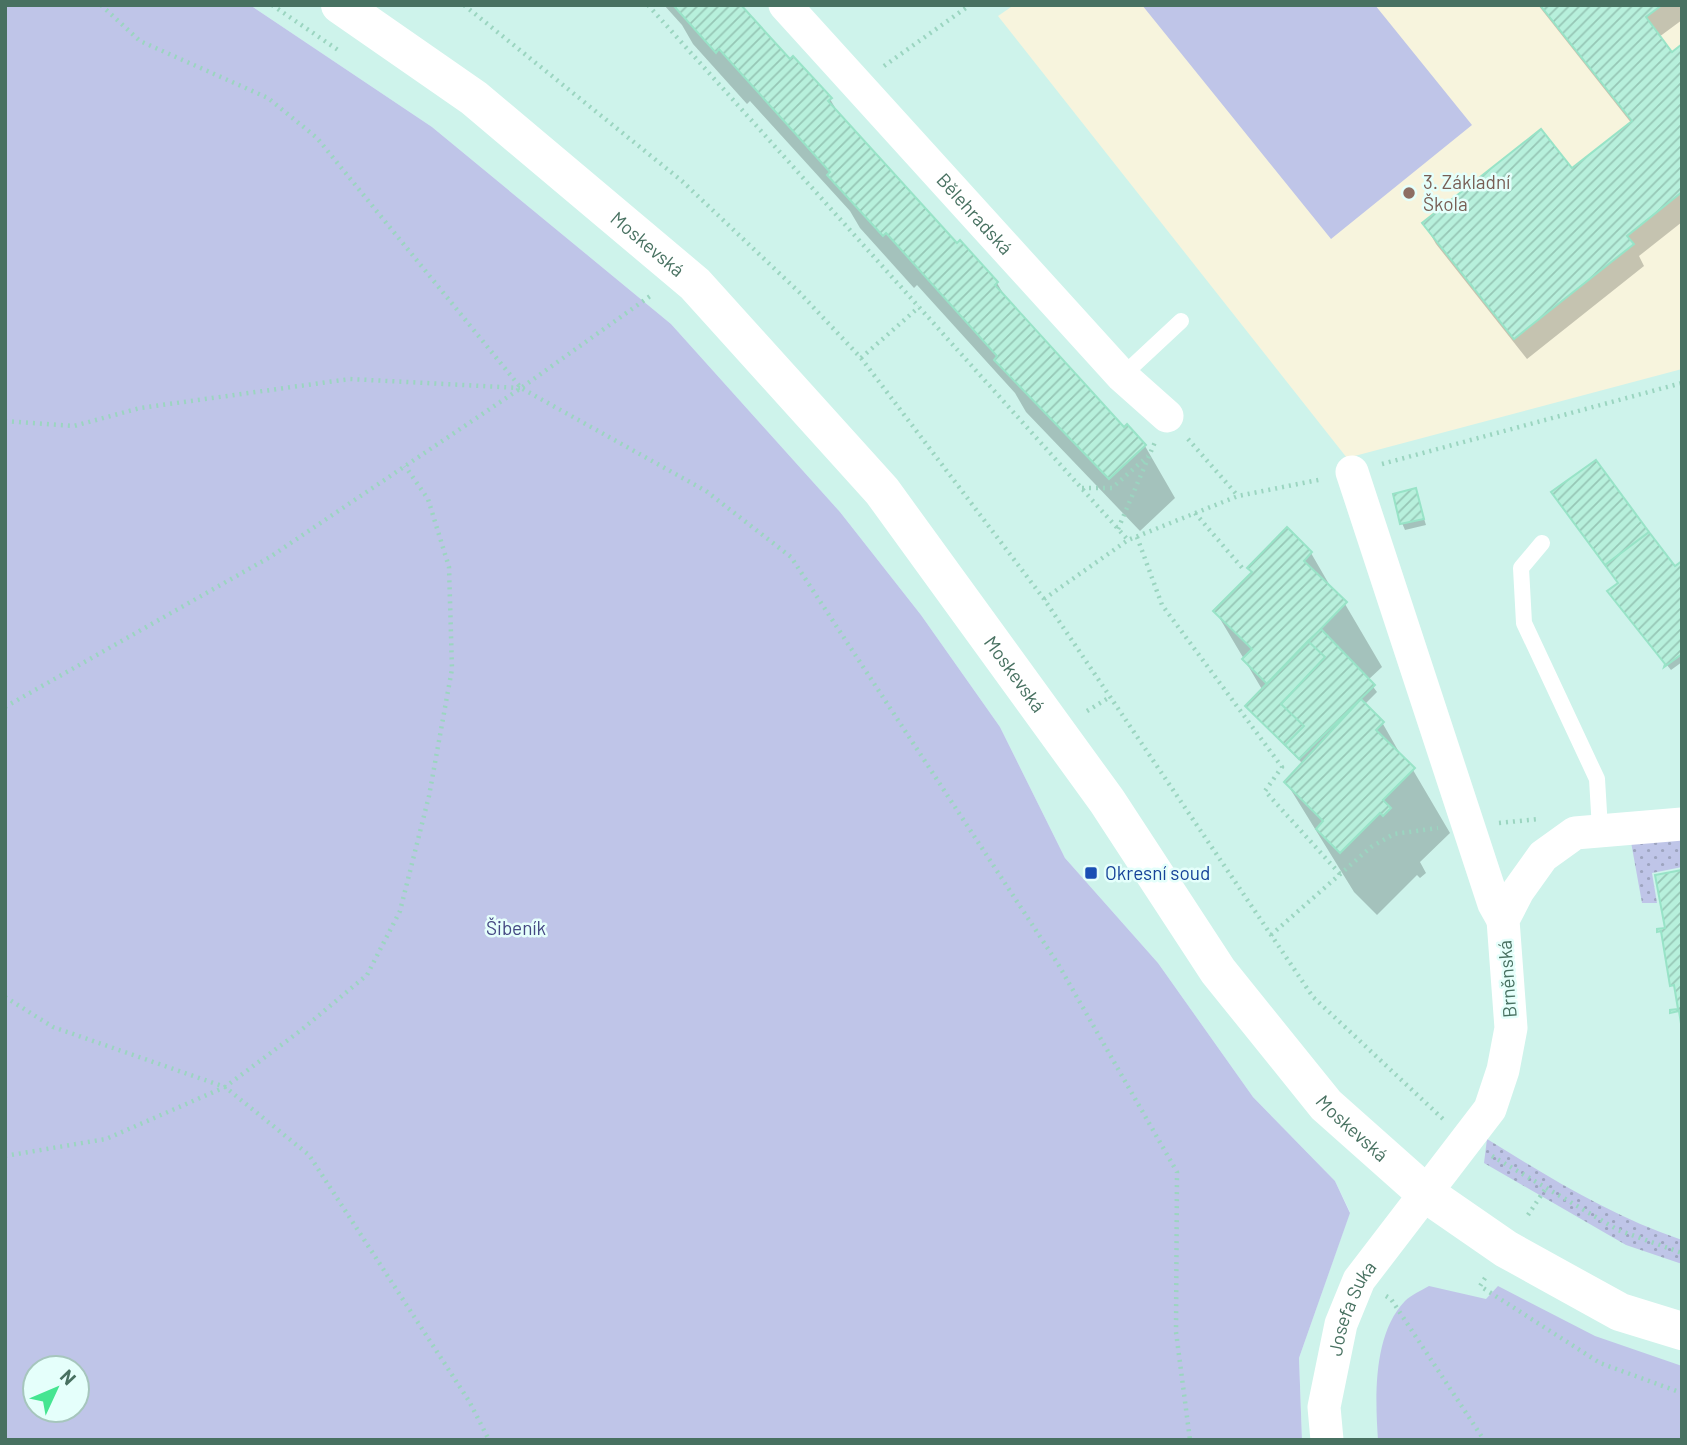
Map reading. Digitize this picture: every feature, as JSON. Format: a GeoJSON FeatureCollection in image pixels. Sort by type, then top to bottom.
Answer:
{"type":"FeatureCollection","features":[{"type":"Feature","properties":{"kind":"street","name":"Moskevská"},"geometry":{"type":"LineString","coordinates":[[340,5],[474,98],[695,284],[882,491],[1107,801],[1218,971],[1326,1105],[1425,1193],[1506,1249],[1620,1312],[1682,1331]]}},
{"type":"Feature","properties":{"kind":"street","name":"Bělehradská"},"geometry":{"type":"LineString","coordinates":[[785,5],[1122,376],[1167,416]]}},
{"type":"Feature","properties":{"kind":"street"},"geometry":{"type":"LineString","coordinates":[[1352,472],[1494,904],[1503,920]]}},
{"type":"Feature","properties":{"kind":"street","name":"Brněnská"},"geometry":{"type":"LineString","coordinates":[[1425,1193],[1490,1109],[1503,1070],[1511,1028],[1503,920],[1518,891],[1543,856],[1575,833],[1682,824]]}},
{"type":"Feature","properties":{"kind":"street","name":"Josefa Suka"},"geometry":{"type":"LineString","coordinates":[[1327,1440],[1324,1407],[1341,1324],[1359,1280],[1425,1193]]}},
{"type":"Feature","properties":{"kind":"lane"},"geometry":{"type":"LineString","coordinates":[[1122,376],[1181,321]]}},
{"type":"Feature","properties":{"kind":"lane"},"geometry":{"type":"LineString","coordinates":[[1542,543],[1521,568],[1524,623],[1597,779],[1600,829]]}},
{"type":"Feature","properties":{"kind":"path"},"geometry":{"type":"LineString","coordinates":[[101,5],[140,41],[268,98],[317,138],[521,388],[706,491],[791,556],[1058,964],[1177,1172],[1176,1332],[1191,1440]]}},
{"type":"Feature","properties":{"kind":"path"},"geometry":{"type":"LineString","coordinates":[[272,5],[340,51]]}},
{"type":"Feature","properties":{"kind":"path"},"geometry":{"type":"LineString","coordinates":[[648,5],[1128,540]]}},
{"type":"Feature","properties":{"kind":"path"},"geometry":{"type":"LineString","coordinates":[[858,86],[970,5]]}},
{"type":"Feature","properties":{"kind":"path"},"geometry":{"type":"LineString","coordinates":[[468,6],[682,181],[799,292],[861,358],[1044,599],[1313,997],[1447,1123]]}},
{"type":"Feature","properties":{"kind":"path"},"geometry":{"type":"LineString","coordinates":[[644,284],[664,303]]}},
{"type":"Feature","properties":{"kind":"path"},"geometry":{"type":"LineString","coordinates":[[5,707],[13,705],[270,557],[521,388],[654,293]]}},
{"type":"Feature","properties":{"kind":"path"},"geometry":{"type":"LineString","coordinates":[[861,358],[919,307]]}},
{"type":"Feature","properties":{"kind":"path"},"geometry":{"type":"LineString","coordinates":[[5,421],[74,425],[140,408],[350,379],[521,388]]}},
{"type":"Feature","properties":{"kind":"path"},"geometry":{"type":"LineString","coordinates":[[1118,529],[1167,416],[1238,496]]}},
{"type":"Feature","properties":{"kind":"path"},"geometry":{"type":"LineString","coordinates":[[1081,488],[1112,488],[1150,455]]}},
{"type":"Feature","properties":{"kind":"path"},"geometry":{"type":"LineString","coordinates":[[5,1156],[106,1139],[225,1087],[368,975],[400,911],[429,796],[452,669],[449,567],[428,499],[405,466]]}},
{"type":"Feature","properties":{"kind":"path"},"geometry":{"type":"LineString","coordinates":[[1195,513],[1244,570]]}},
{"type":"Feature","properties":{"kind":"path"},"geometry":{"type":"LineString","coordinates":[[1137,537],[1162,605],[1282,767],[1265,791],[1340,874]]}},
{"type":"Feature","properties":{"kind":"path"},"geometry":{"type":"LineString","coordinates":[[1087,711],[1110,697]]}},
{"type":"Feature","properties":{"kind":"path"},"geometry":{"type":"LineString","coordinates":[[1271,935],[1371,847],[1394,834],[1470,825]]}},
{"type":"Feature","properties":{"kind":"path"},"geometry":{"type":"LineString","coordinates":[[5,997],[53,1027],[225,1087],[309,1155],[469,1401],[489,1440]]}},
{"type":"Feature","properties":{"kind":"path"},"geometry":{"type":"LineString","coordinates":[[1480,1150],[1618,1230],[1682,1253]]}},
{"type":"Feature","properties":{"kind":"path"},"geometry":{"type":"LineString","coordinates":[[1528,1215],[1546,1188]]}},
{"type":"Feature","properties":{"kind":"path"},"geometry":{"type":"LineString","coordinates":[[1485,1278],[1480,1286],[1600,1363],[1682,1394]]}},
{"type":"Feature","properties":{"kind":"path"},"geometry":{"type":"LineString","coordinates":[[1377,1291],[1391,1299],[1484,1440]]}},
{"type":"Feature","properties":{"kind":"shaded area"},"geometry":{"type":"Polygon","coordinates":[[[250,5],[1682,5],[1682,1440],[1302,1440],[1299,1358],[1350,1212],[1335,1181],[1253,1097],[1158,963],[1065,858],[1000,727],[921,615],[840,512],[671,324],[432,127],[250,5]]]}},
{"type":"Feature","properties":{"kind":"shaded area","name":"3. Základní Škola"},"geometry":{"type":"Polygon","coordinates":[[[1014,5],[1682,5],[1682,369],[1347,458],[998,16],[1014,5]]]}},
{"type":"Feature","properties":{"kind":"green space","name":"Šibeník"},"geometry":{"type":"Polygon","coordinates":[[[5,5],[250,5],[432,127],[671,324],[840,512],[921,615],[1000,727],[1065,858],[1158,963],[1253,1097],[1335,1181],[1350,1213],[1299,1358],[1302,1440],[5,1440],[5,5]]]}},
{"type":"Feature","properties":{"kind":"green space"},"geometry":{"type":"Polygon","coordinates":[[[1142,5],[1375,5],[1472,125],[1331,239],[1142,5]]]}},
{"type":"Feature","properties":{"kind":"green space"},"geometry":{"type":"Polygon","coordinates":[[[1682,839],[1682,867],[1652,873],[1657,903],[1642,903],[1631,842],[1682,839]]]}},
{"type":"Feature","properties":{"kind":"green space"},"geometry":{"type":"Polygon","coordinates":[[[1487,1139],[1606,1208],[1682,1240],[1682,1264],[1626,1245],[1484,1163],[1487,1139]]]}},
{"type":"Feature","properties":{"kind":"green space"},"geometry":{"type":"Polygon","coordinates":[[[1429,1286],[1486,1299],[1498,1286],[1595,1336],[1682,1366],[1682,1440],[1378,1440],[1378,1367],[1387,1331],[1405,1301],[1429,1286]]]}},
{"type":"Feature","properties":{"kind":"building"},"geometry":{"type":"Polygon","coordinates":[[[673,5],[741,5],[790,59],[793,56],[832,98],[828,101],[957,243],[960,240],[998,282],[995,285],[1124,427],[1127,424],[1146,445],[1109,479],[994,360],[997,356],[886,233],[883,236],[827,175],[830,172],[719,49],[716,53],[673,5]]]}},
{"type":"Feature","properties":{"kind":"building"},"geometry":{"type":"Polygon","coordinates":[[[1540,5],[1662,5],[1646,17],[1672,52],[1682,44],[1682,192],[1627,236],[1634,244],[1514,339],[1422,223],[1541,129],[1572,168],[1632,121],[1540,5]]]}},
{"type":"Feature","properties":{"kind":"building"},"geometry":{"type":"Polygon","coordinates":[[[1596,460],[1649,532],[1605,565],[1551,492],[1596,460]]]}},
{"type":"Feature","properties":{"kind":"building"},"geometry":{"type":"Polygon","coordinates":[[[1416,488],[1424,519],[1400,524],[1393,494],[1416,488]]]}},
{"type":"Feature","properties":{"kind":"building"},"geometry":{"type":"Polygon","coordinates":[[[1287,527],[1312,552],[1304,561],[1347,602],[1267,684],[1242,659],[1252,649],[1213,611],[1252,572],[1247,568],[1287,527]]]}},
{"type":"Feature","properties":{"kind":"building"},"geometry":{"type":"Polygon","coordinates":[[[1649,532],[1675,566],[1682,561],[1682,654],[1664,667],[1665,664],[1607,591],[1618,583],[1605,565],[1649,532]]]}},
{"type":"Feature","properties":{"kind":"building"},"geometry":{"type":"Polygon","coordinates":[[[1321,629],[1375,685],[1299,759],[1285,745],[1304,726],[1281,704],[1325,657],[1308,641],[1321,629]]]}},
{"type":"Feature","properties":{"kind":"building"},"geometry":{"type":"Polygon","coordinates":[[[1308,641],[1325,657],[1281,704],[1304,726],[1285,745],[1245,706],[1308,641]]]}},
{"type":"Feature","properties":{"kind":"building"},"geometry":{"type":"Polygon","coordinates":[[[1361,699],[1384,722],[1376,730],[1415,768],[1383,800],[1391,808],[1383,816],[1380,813],[1340,853],[1316,829],[1323,821],[1284,782],[1361,699]]]}},
{"type":"Feature","properties":{"kind":"building"},"geometry":{"type":"Polygon","coordinates":[[[1682,870],[1682,1030],[1679,1011],[1670,1013],[1670,1010],[1678,1009],[1674,985],[1670,986],[1661,931],[1657,932],[1657,929],[1665,928],[1655,875],[1682,870]]]}},
{"type":"Feature","properties":{"kind":"place","name":"3. Základní Škola"},"geometry":{"type":"Point","coordinates":[1409,193]}},
{"type":"Feature","properties":{"kind":"place","name":"Okresní soud"},"geometry":{"type":"Point","coordinates":[1091,873]}}]}
